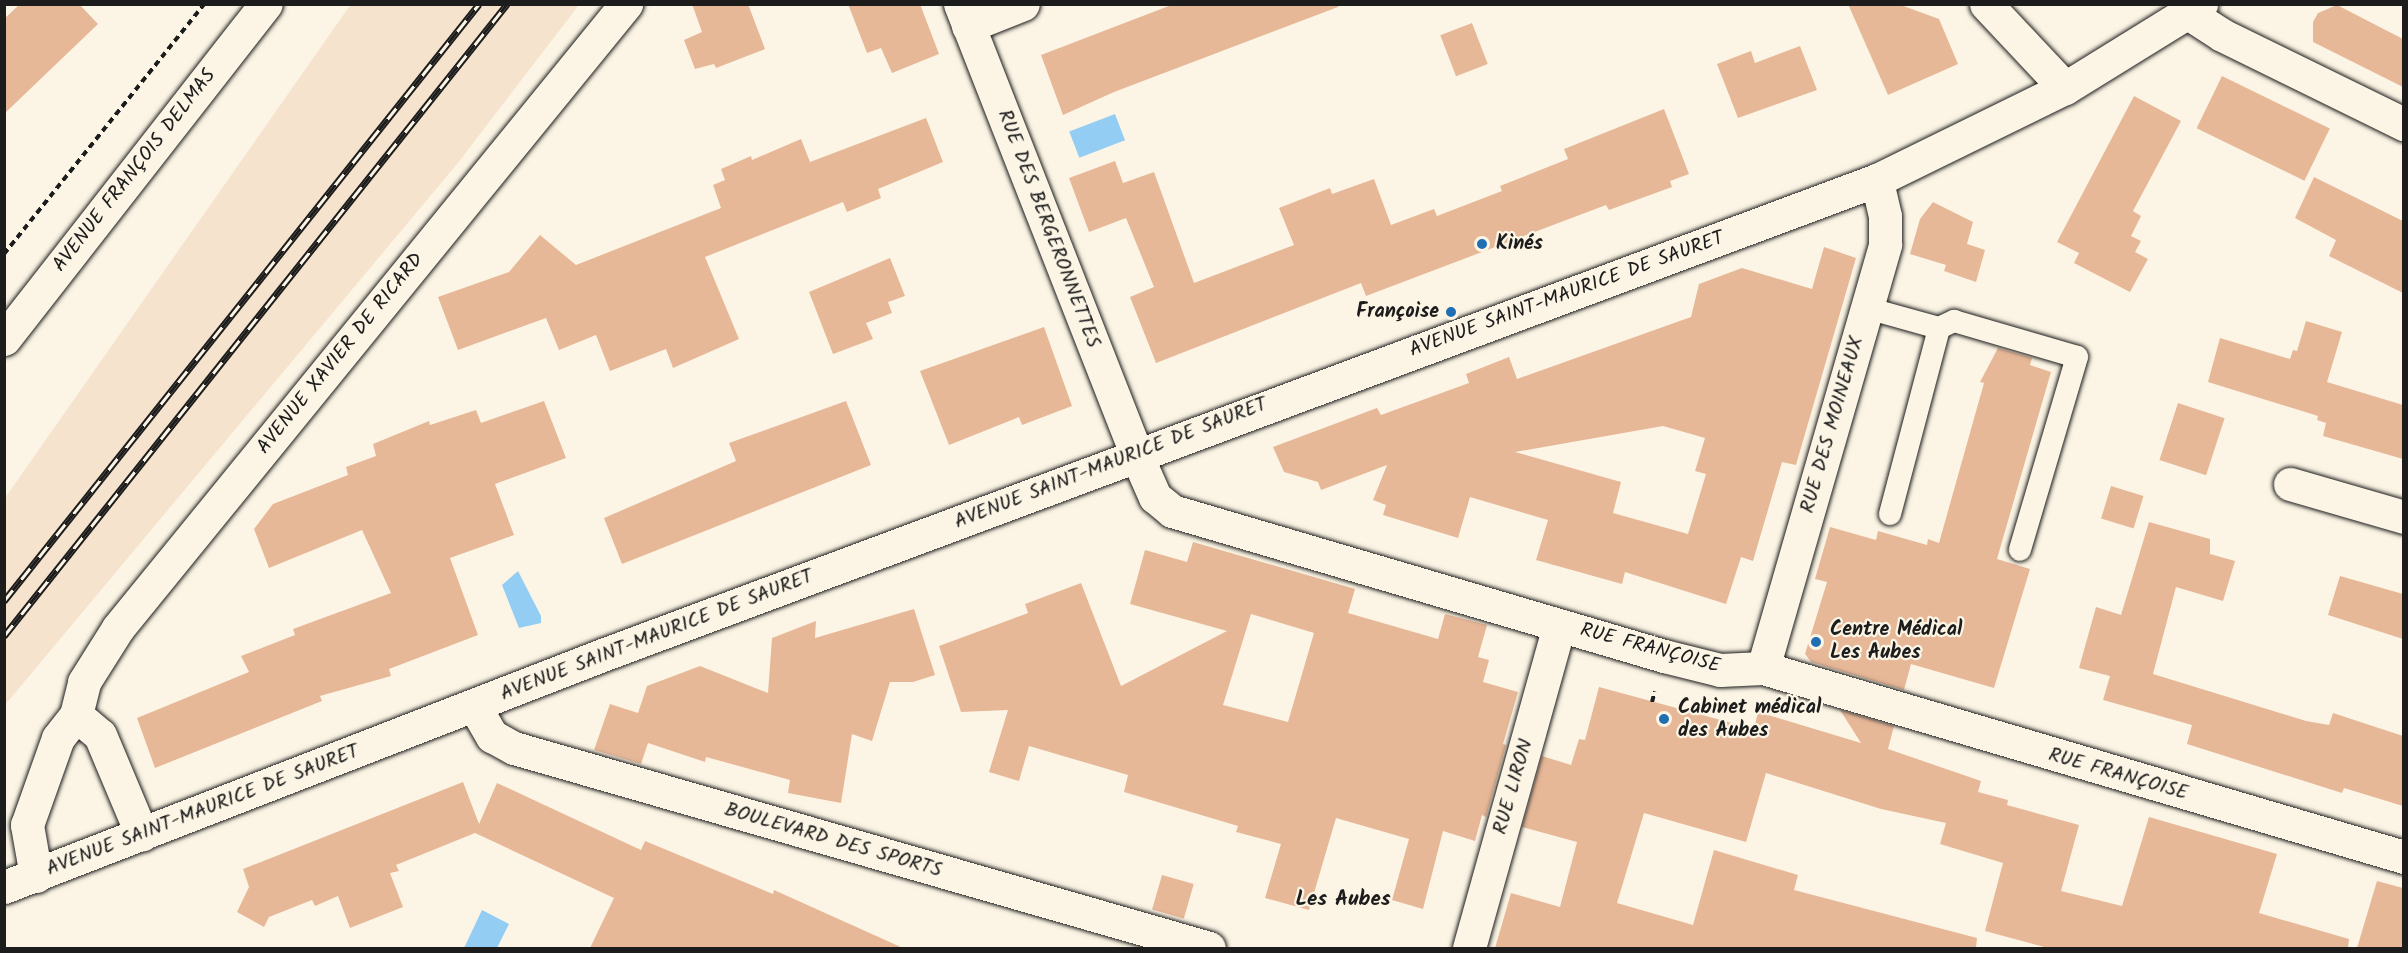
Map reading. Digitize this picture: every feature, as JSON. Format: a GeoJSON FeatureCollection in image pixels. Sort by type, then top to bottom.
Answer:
{"type":"FeatureCollection","features":[{"type":"Feature","properties":{"kind":"street","name":"AVENUE FRANÇOIS DELMAS"},"geometry":{"type":"LineString","coordinates":[[4,339],[266,4]]}},
{"type":"Feature","properties":{"kind":"street","name":"AVENUE XAVIER DE RICARD"},"geometry":{"type":"LineString","coordinates":[[36,876],[27,825],[58,738],[76,715],[84,682],[118,628],[626,4]]}},
{"type":"Feature","properties":{"kind":"street"},"geometry":{"type":"LineString","coordinates":[[964,15],[1023,4]]}},
{"type":"Feature","properties":{"kind":"street"},"geometry":{"type":"LineString","coordinates":[[1986,4],[2065,88]]}},
{"type":"Feature","properties":{"kind":"street"},"geometry":{"type":"LineString","coordinates":[[2194,9],[2222,34],[2403,124]]}},
{"type":"Feature","properties":{"kind":"street","name":"AVENUE SAINT-MAURICE DE SAURET"},"geometry":{"type":"LineString","coordinates":[[4,887],[1136,454],[1877,180],[2065,88],[2194,9]]}},
{"type":"Feature","properties":{"kind":"street","name":"RUE DES BERGERONNETTES"},"geometry":{"type":"LineString","coordinates":[[964,15],[1136,454]]}},
{"type":"Feature","properties":{"kind":"street","name":"RUE DES MOINEAUX"},"geometry":{"type":"LineString","coordinates":[[1763,668],[1885,244],[1885,216],[1877,180]]}},
{"type":"Feature","properties":{"kind":"street","name":"RUE FRANÇOISE"},"geometry":{"type":"LineString","coordinates":[[1136,454],[1155,497],[1172,511],[1720,670],[1763,668],[2403,857]]}},
{"type":"Feature","properties":{"kind":"street"},"geometry":{"type":"LineString","coordinates":[[2290,484],[2403,517]]}},
{"type":"Feature","properties":{"kind":"street","name":"RUE LIRON"},"geometry":{"type":"LineString","coordinates":[[1469,948],[1559,625]]}},
{"type":"Feature","properties":{"kind":"street","name":"BOULEVARD DES SPORTS"},"geometry":{"type":"LineString","coordinates":[[475,707],[492,736],[514,748],[1134,938],[1209,948]]}},
{"type":"Feature","properties":{"kind":"street"},"geometry":{"type":"LineString","coordinates":[[76,715],[100,735],[142,835]]}},
{"type":"Feature","properties":{"kind":"lane"},"geometry":{"type":"LineString","coordinates":[[1866,308],[1939,328],[1954,321],[2078,357],[2020,550]]}},
{"type":"Feature","properties":{"kind":"lane"},"geometry":{"type":"LineString","coordinates":[[1890,514],[1939,328]]}},
{"type":"Feature","properties":{"kind":"path"},"geometry":{"type":"LineString","coordinates":[[4,254],[204,4]]}},
{"type":"Feature","properties":{"kind":"shaded area"},"geometry":{"type":"Polygon","coordinates":[[[351,4],[579,5],[457,164],[5,705],[5,498],[351,4]]]}},
{"type":"Feature","properties":{"kind":"water"},"geometry":{"type":"Polygon","coordinates":[[[1115,114],[1125,140],[1079,158],[1069,132],[1115,114]]]}},
{"type":"Feature","properties":{"kind":"water"},"geometry":{"type":"Polygon","coordinates":[[[518,571],[541,616],[541,623],[519,628],[502,585],[518,571]]]}},
{"type":"Feature","properties":{"kind":"water"},"geometry":{"type":"Polygon","coordinates":[[[482,910],[509,924],[497,948],[464,948],[482,910]]]}},
{"type":"Feature","properties":{"kind":"building"},"geometry":{"type":"Polygon","coordinates":[[[20,4],[79,4],[98,24],[4,114],[4,19],[20,4]]]}},
{"type":"Feature","properties":{"kind":"building"},"geometry":{"type":"Polygon","coordinates":[[[692,4],[748,4],[765,49],[716,68],[714,64],[695,69],[684,40],[702,32],[692,4]]]}},
{"type":"Feature","properties":{"kind":"building"},"geometry":{"type":"Polygon","coordinates":[[[848,4],[920,4],[939,54],[892,73],[881,48],[867,53],[848,4]]]}},
{"type":"Feature","properties":{"kind":"building"},"geometry":{"type":"Polygon","coordinates":[[[1174,4],[1338,4],[1338,7],[1114,92],[1063,115],[1041,55],[1174,4]]]}},
{"type":"Feature","properties":{"kind":"building"},"geometry":{"type":"Polygon","coordinates":[[[1848,4],[1898,4],[1939,19],[1958,64],[1888,95],[1848,4]]]}},
{"type":"Feature","properties":{"kind":"building"},"geometry":{"type":"Polygon","coordinates":[[[2337,5],[2403,39],[2403,87],[2313,42],[2313,22],[2318,13],[2337,5]]]}},
{"type":"Feature","properties":{"kind":"building"},"geometry":{"type":"Polygon","coordinates":[[[1472,23],[1488,64],[1456,76],[1440,35],[1472,23]]]}},
{"type":"Feature","properties":{"kind":"building"},"geometry":{"type":"Polygon","coordinates":[[[1800,46],[1817,90],[1738,118],[1717,64],[1751,51],[1755,63],[1800,46]]]}},
{"type":"Feature","properties":{"kind":"building"},"geometry":{"type":"Polygon","coordinates":[[[2222,76],[2330,129],[2304,181],[2197,128],[2222,76]]]}},
{"type":"Feature","properties":{"kind":"building"},"geometry":{"type":"Polygon","coordinates":[[[2134,96],[2181,121],[2133,211],[2141,216],[2131,236],[2141,241],[2135,252],[2148,259],[2130,292],[2074,263],[2079,253],[2057,242],[2134,96]]]}},
{"type":"Feature","properties":{"kind":"building"},"geometry":{"type":"Polygon","coordinates":[[[1664,109],[1689,174],[1670,181],[1672,187],[1609,210],[1606,205],[1366,296],[1361,283],[1156,363],[1130,297],[1154,287],[1126,218],[1089,232],[1069,178],[1115,161],[1123,183],[1154,172],[1194,283],[1294,245],[1279,208],[1330,188],[1332,194],[1374,179],[1391,225],[1434,209],[1437,216],[1502,191],[1500,186],[1568,159],[1564,149],[1664,109]]]}},
{"type":"Feature","properties":{"kind":"building"},"geometry":{"type":"Polygon","coordinates":[[[926,118],[943,162],[878,189],[881,198],[847,212],[843,202],[705,257],[739,339],[673,368],[666,349],[610,371],[596,335],[559,350],[546,318],[458,350],[438,297],[509,272],[540,235],[576,265],[721,208],[713,185],[725,180],[721,169],[751,156],[752,160],[801,139],[810,162],[926,118]]]}},
{"type":"Feature","properties":{"kind":"building"},"geometry":{"type":"Polygon","coordinates":[[[2314,177],[2403,221],[2403,293],[2329,256],[2336,240],[2295,218],[2314,177]]]}},
{"type":"Feature","properties":{"kind":"building"},"geometry":{"type":"Polygon","coordinates":[[[1933,202],[1973,222],[1967,244],[1985,250],[1976,282],[1944,271],[1946,265],[1910,254],[1920,219],[1933,202]]]}},
{"type":"Feature","properties":{"kind":"building"},"geometry":{"type":"Polygon","coordinates":[[[1824,247],[1856,258],[1796,465],[1782,462],[1753,561],[1741,557],[1726,604],[1625,572],[1622,584],[1536,560],[1548,520],[1470,497],[1458,538],[1383,515],[1386,505],[1373,500],[1387,465],[1321,490],[1318,482],[1284,472],[1273,447],[1377,408],[1381,415],[1469,383],[1466,374],[1509,357],[1517,379],[1691,317],[1699,284],[1742,268],[1812,289],[1824,247]],[[1663,426],[1515,452],[1621,482],[1613,513],[1688,534],[1706,474],[1695,471],[1705,438],[1663,426]]]}},
{"type":"Feature","properties":{"kind":"building"},"geometry":{"type":"Polygon","coordinates":[[[890,258],[905,296],[888,302],[892,313],[866,323],[873,339],[833,354],[809,292],[890,258]]]}},
{"type":"Feature","properties":{"kind":"building"},"geometry":{"type":"Polygon","coordinates":[[[2306,321],[2342,332],[2327,382],[2403,405],[2403,459],[2323,436],[2326,423],[2317,420],[2318,416],[2208,382],[2220,338],[2290,359],[2293,350],[2297,351],[2306,321]]]}},
{"type":"Feature","properties":{"kind":"building"},"geometry":{"type":"Polygon","coordinates":[[[1044,327],[1072,406],[1022,425],[1019,417],[949,445],[920,371],[1044,327]]]}},
{"type":"Feature","properties":{"kind":"building"},"geometry":{"type":"Polygon","coordinates":[[[1998,348],[2032,358],[2030,365],[2051,372],[1997,559],[2030,569],[1994,688],[1911,664],[1904,690],[1811,662],[1805,654],[1827,582],[1815,579],[1830,527],[1876,540],[1878,531],[1927,545],[1928,539],[1939,543],[1984,383],[1980,382],[1998,348]]]}},
{"type":"Feature","properties":{"kind":"building"},"geometry":{"type":"Polygon","coordinates":[[[544,401],[566,458],[495,484],[514,535],[450,558],[478,635],[389,669],[391,676],[320,696],[322,701],[155,768],[137,718],[249,672],[241,656],[295,635],[293,629],[391,593],[362,530],[269,568],[254,529],[273,504],[348,475],[346,467],[376,456],[373,444],[429,421],[430,425],[476,410],[481,423],[544,401]]]}},
{"type":"Feature","properties":{"kind":"building"},"geometry":{"type":"Polygon","coordinates":[[[846,401],[871,465],[622,564],[604,518],[736,461],[729,443],[846,401]]]}},
{"type":"Feature","properties":{"kind":"building"},"geometry":{"type":"Polygon","coordinates":[[[2178,403],[2225,418],[2206,475],[2159,460],[2178,403]]]}},
{"type":"Feature","properties":{"kind":"building"},"geometry":{"type":"Polygon","coordinates":[[[2111,486],[2144,496],[2134,528],[2101,519],[2111,486]]]}},
{"type":"Feature","properties":{"kind":"building"},"geometry":{"type":"Polygon","coordinates":[[[2149,522],[2210,539],[2210,554],[2235,561],[2223,601],[2176,587],[2153,674],[2306,721],[2329,725],[2333,713],[2403,736],[2403,806],[2344,788],[2342,793],[2187,744],[2192,725],[2103,700],[2110,676],[2079,668],[2096,607],[2121,615],[2149,522]]]}},
{"type":"Feature","properties":{"kind":"building"},"geometry":{"type":"Polygon","coordinates":[[[1193,542],[1355,589],[1348,613],[1438,639],[1445,614],[1487,625],[1478,657],[1489,660],[1483,682],[1518,692],[1486,817],[1482,815],[1475,841],[1443,831],[1423,909],[1392,900],[1409,839],[1336,818],[1309,910],[1265,898],[1281,844],[1236,832],[1238,826],[1124,792],[1128,775],[1029,746],[1019,781],[989,772],[1008,710],[961,712],[939,646],[1028,613],[1025,604],[1081,583],[1121,686],[1227,631],[1130,604],[1145,550],[1187,562],[1193,542]],[[1251,614],[1223,705],[1288,722],[1314,633],[1251,614]]]}},
{"type":"Feature","properties":{"kind":"building"},"geometry":{"type":"Polygon","coordinates":[[[2340,576],[2403,594],[2403,639],[2328,615],[2340,576]]]}},
{"type":"Feature","properties":{"kind":"building"},"geometry":{"type":"Polygon","coordinates":[[[914,609],[935,675],[913,682],[890,682],[872,741],[852,734],[841,803],[788,793],[790,780],[706,757],[705,762],[648,743],[641,764],[594,750],[610,704],[638,713],[647,686],[700,666],[768,693],[772,638],[816,621],[815,638],[914,609]]]}},
{"type":"Feature","properties":{"kind":"building"},"geometry":{"type":"Polygon","coordinates":[[[1599,687],[1754,729],[1758,712],[1861,743],[1840,710],[1894,726],[1888,749],[1981,781],[1978,792],[2008,800],[2007,805],[2079,825],[2061,891],[2122,906],[2149,817],[2277,854],[2259,913],[2349,939],[2348,948],[2048,948],[1985,931],[2003,863],[1940,844],[1946,823],[1881,809],[1766,773],[1746,842],[1644,813],[1617,903],[1693,925],[1714,850],[1798,875],[1794,890],[1977,938],[1976,948],[1495,948],[1511,893],[1560,907],[1577,842],[1522,827],[1542,756],[1571,765],[1579,739],[1585,740],[1599,687]]]}},
{"type":"Feature","properties":{"kind":"building"},"geometry":{"type":"Polygon","coordinates":[[[463,782],[479,824],[497,783],[641,850],[645,841],[773,894],[774,890],[903,948],[590,948],[614,898],[475,833],[396,865],[399,871],[390,873],[403,907],[350,928],[338,896],[315,906],[312,900],[269,917],[264,927],[237,912],[249,887],[243,869],[463,782]]]}},
{"type":"Feature","properties":{"kind":"building"},"geometry":{"type":"Polygon","coordinates":[[[1162,875],[1194,884],[1184,919],[1152,910],[1162,875]]]}},
{"type":"Feature","properties":{"kind":"building"},"geometry":{"type":"Polygon","coordinates":[[[2377,881],[2403,888],[2403,948],[2357,948],[2377,881]]]}},
{"type":"Feature","properties":{"kind":"railway"},"geometry":{"type":"LineString","coordinates":[[4,601],[479,4]]}},
{"type":"Feature","properties":{"kind":"railway"},"geometry":{"type":"LineString","coordinates":[[4,636],[507,4]]}},
{"type":"Feature","properties":{"kind":"place","name":"Kinés"},"geometry":{"type":"Point","coordinates":[1482,244]}},
{"type":"Feature","properties":{"kind":"place","name":"Françoise"},"geometry":{"type":"Point","coordinates":[1451,312]}},
{"type":"Feature","properties":{"kind":"place","name":"Centre Médical Les Aubes"},"geometry":{"type":"Point","coordinates":[1816,642]}},
{"type":"Feature","properties":{"kind":"place","name":"Cabinet médical des Aubes"},"geometry":{"type":"Point","coordinates":[1664,719]}},
{"type":"Feature","properties":{"kind":"district","name":"Les Aubes"},"geometry":{"type":"Point","coordinates":[1343,900]}}]}
